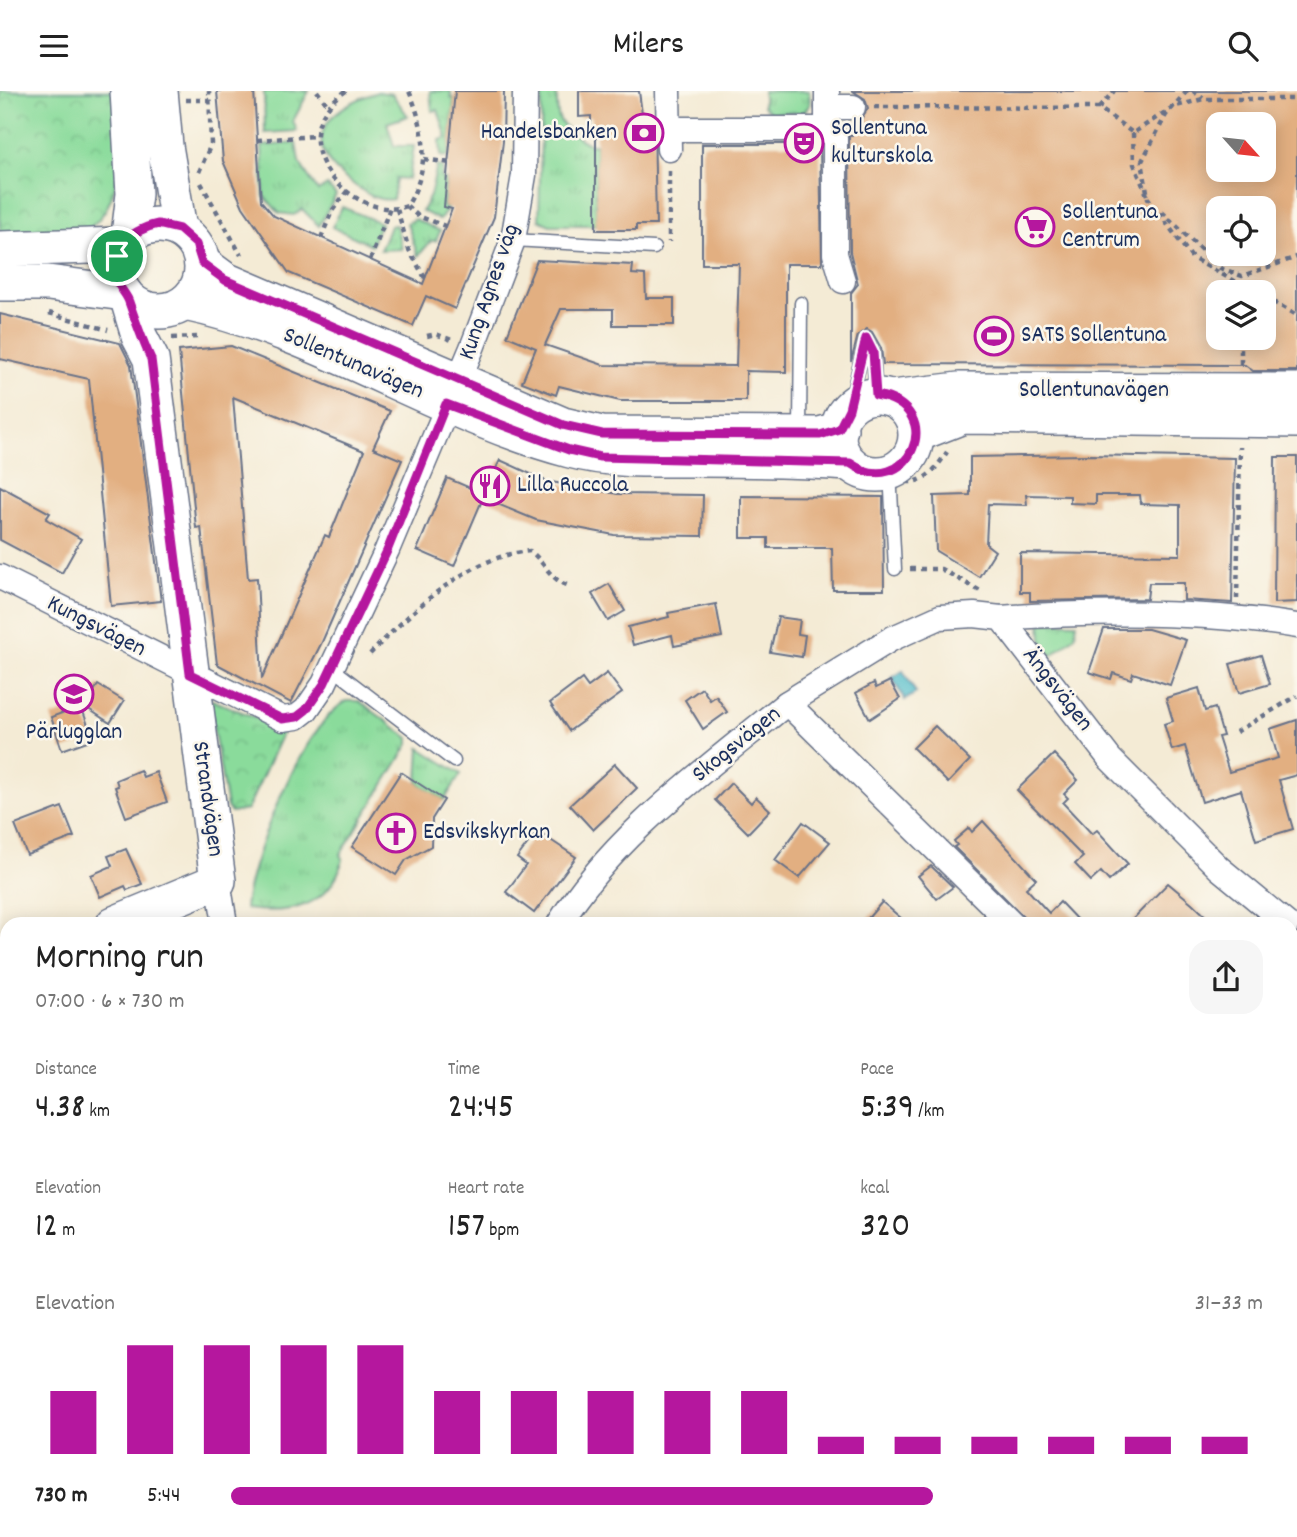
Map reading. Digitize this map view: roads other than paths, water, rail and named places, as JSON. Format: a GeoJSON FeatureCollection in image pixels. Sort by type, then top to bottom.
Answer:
{"type":"FeatureCollection","features":[{"type":"Feature","properties":{"kind":"street"},"geometry":{"type":"LineString","coordinates":[[0,250],[125,240],[142,227],[158,224],[179,229],[196,244],[202,263],[198,288],[161,329],[145,309],[126,296],[117,282],[115,267],[125,240],[134,194],[128,91]]}},
{"type":"Feature","properties":{"kind":"street","name":"Kung Agnes väg"},"geometry":{"type":"LineString","coordinates":[[306,710],[317,698],[387,551],[513,240],[524,176],[526,91]]}},
{"type":"Feature","properties":{"kind":"street"},"geometry":{"type":"LineString","coordinates":[[668,91],[669,139],[827,109],[853,107]]}},
{"type":"Feature","properties":{"kind":"street"},"geometry":{"type":"LineString","coordinates":[[171,96],[165,146],[179,229]]}},
{"type":"Feature","properties":{"kind":"street"},"geometry":{"type":"LineString","coordinates":[[827,109],[835,138],[835,254],[843,281]]}},
{"type":"Feature","properties":{"kind":"street","name":"Sollentunavägen"},"geometry":{"type":"LineString","coordinates":[[202,263],[225,280],[452,393],[534,438],[600,457],[850,463]]}},
{"type":"Feature","properties":{"kind":"street"},"geometry":{"type":"LineString","coordinates":[[0,283],[48,283],[126,296]]}},
{"type":"Feature","properties":{"kind":"street","name":"Sollentunavägen"},"geometry":{"type":"LineString","coordinates":[[161,329],[233,313],[452,393],[602,434],[820,435],[864,408],[959,390],[1297,391]]}},
{"type":"Feature","properties":{"kind":"street","name":"Strandvägen"},"geometry":{"type":"LineString","coordinates":[[161,329],[190,674],[224,917]]}},
{"type":"Feature","properties":{"kind":"street"},"geometry":{"type":"LineString","coordinates":[[864,408],[908,410],[916,424],[917,434],[912,450],[890,471],[871,474],[850,463],[839,442],[864,408]]}},
{"type":"Feature","properties":{"kind":"street","name":"Sollentunavägen"},"geometry":{"type":"LineString","coordinates":[[917,434],[963,416],[1297,420]]}},
{"type":"Feature","properties":{"kind":"street","name":"Kungsvägen"},"geometry":{"type":"LineString","coordinates":[[0,577],[282,719],[297,717],[306,710]]}},
{"type":"Feature","properties":{"kind":"street"},"geometry":{"type":"LineString","coordinates":[[787,703],[891,639],[940,617],[1236,617],[1297,626]]}},
{"type":"Feature","properties":{"kind":"street","name":"Ängsvägen"},"geometry":{"type":"LineString","coordinates":[[1001,618],[1110,759],[1219,869],[1278,917]]}},
{"type":"Feature","properties":{"kind":"street","name":"Skogsvägen"},"geometry":{"type":"LineString","coordinates":[[563,917],[572,903],[651,816],[787,703],[1005,917]]}},
{"type":"Feature","properties":{"kind":"street"},"geometry":{"type":"LineString","coordinates":[[131,917],[218,881]]}},
{"type":"Feature","properties":{"kind":"lane"},"geometry":{"type":"LineString","coordinates":[[513,240],[654,248]]}},
{"type":"Feature","properties":{"kind":"lane"},"geometry":{"type":"LineString","coordinates":[[800,435],[801,303]]}},
{"type":"Feature","properties":{"kind":"lane"},"geometry":{"type":"LineString","coordinates":[[890,471],[895,569]]}},
{"type":"Feature","properties":{"kind":"lane"},"geometry":{"type":"LineString","coordinates":[[332,668],[454,761]]}},
{"type":"Feature","properties":{"kind":"water"},"geometry":{"type":"Polygon","coordinates":[[[903,671],[916,693],[905,700],[892,678],[903,671]]]}},
{"type":"Feature","properties":{"kind":"place","name":"Handelsbanken"},"geometry":{"type":"Point","coordinates":[644,133]}},
{"type":"Feature","properties":{"kind":"place","name":"Sollentuna kulturskola"},"geometry":{"type":"Point","coordinates":[804,143]}},
{"type":"Feature","properties":{"kind":"place","name":"Sollentuna Centrum"},"geometry":{"type":"Point","coordinates":[1035,227]}},
{"type":"Feature","properties":{"kind":"place","name":"SATS Sollentuna"},"geometry":{"type":"Point","coordinates":[994,336]}},
{"type":"Feature","properties":{"kind":"place","name":"Lilla Ruccola"},"geometry":{"type":"Point","coordinates":[490,486]}},
{"type":"Feature","properties":{"kind":"place","name":"Pärlugglan"},"geometry":{"type":"Point","coordinates":[74,694]}},
{"type":"Feature","properties":{"kind":"place","name":"Edsvikskyrkan"},"geometry":{"type":"Point","coordinates":[396,833]}}]}
